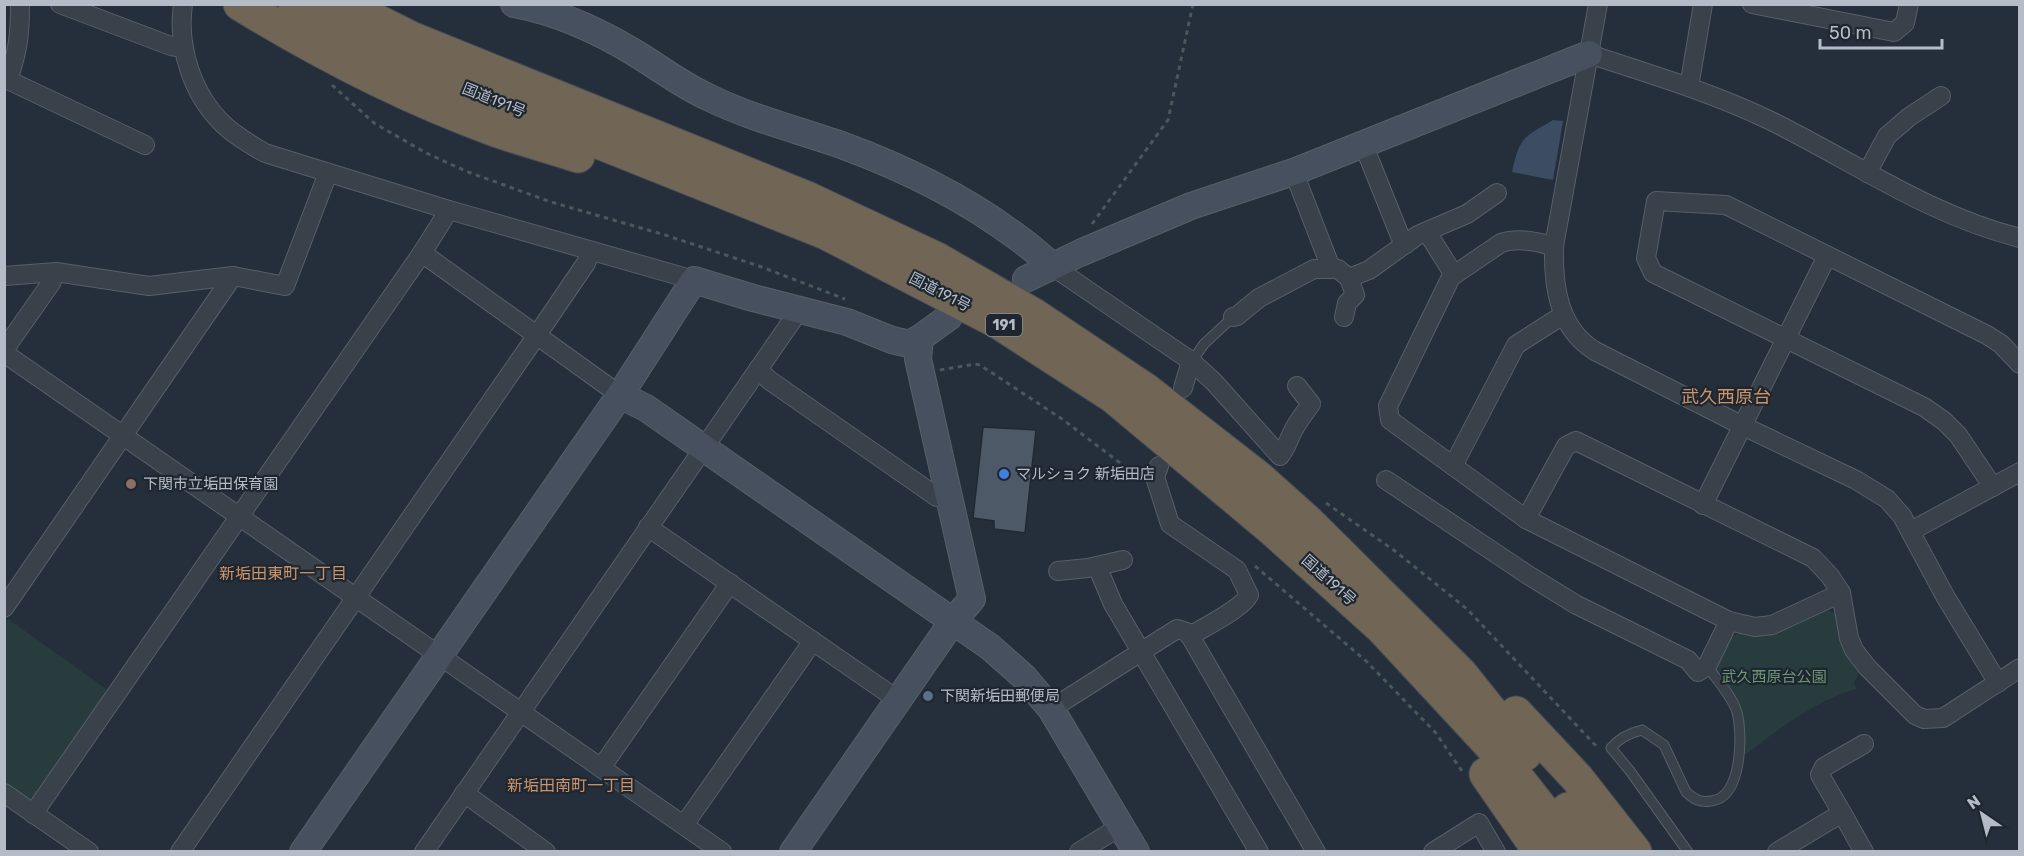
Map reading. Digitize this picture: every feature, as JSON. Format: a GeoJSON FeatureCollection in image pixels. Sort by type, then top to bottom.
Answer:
{"type":"FeatureCollection","features":[{"type":"Feature","properties":{"kind":"highway"},"geometry":{"type":"LineString","coordinates":[[240,4],[299,40],[361,71],[481,124],[826,233]]}},
{"type":"Feature","properties":{"kind":"highway","name":"国道191号"},"geometry":{"type":"LineString","coordinates":[[294,4],[374,47],[450,82],[826,233],[998,322],[1114,396],[1272,529],[1382,628],[1497,752],[1558,830],[1572,852]]}},
{"type":"Feature","properties":{"kind":"highway","name":"国道191号"},"geometry":{"type":"LineString","coordinates":[[343,4],[411,38],[818,203],[937,259],[1034,315],[1146,390],[1259,478],[1313,510],[1461,674],[1577,820],[1598,852]]}},
{"type":"Feature","properties":{"kind":"highway"},"geometry":{"type":"LineString","coordinates":[[395,4],[437,29],[649,133]]}},
{"type":"Feature","properties":{"kind":"highway"},"geometry":{"type":"LineString","coordinates":[[1313,510],[1418,611],[1577,778],[1635,852]]}},
{"type":"Feature","properties":{"kind":"highway"},"geometry":{"type":"LineString","coordinates":[[1411,658],[1422,691],[1504,797],[1540,852]]}},
{"type":"Feature","properties":{"kind":"street"},"geometry":{"type":"LineString","coordinates":[[20,4],[17,54],[6,82],[145,145]]}},
{"type":"Feature","properties":{"kind":"street"},"geometry":{"type":"LineString","coordinates":[[60,4],[171,46],[184,48]]}},
{"type":"Feature","properties":{"kind":"street"},"geometry":{"type":"LineString","coordinates":[[183,4],[181,29],[184,48],[197,87],[211,111],[228,128],[265,153],[449,210],[753,298],[847,322],[892,340],[909,344],[949,317]]}},
{"type":"Feature","properties":{"kind":"street"},"geometry":{"type":"LineString","coordinates":[[514,4],[559,17],[600,34],[638,55],[680,83],[734,109],[846,147],[905,172],[951,196],[1017,237],[1053,266],[1194,358],[1280,456],[1288,445],[1299,420],[1311,404],[1297,386]]}},
{"type":"Feature","properties":{"kind":"street"},"geometry":{"type":"LineString","coordinates":[[1598,4],[1554,246],[1557,297],[1571,330],[1584,345],[1868,487],[1894,506],[1911,531],[1946,596],[1998,683]]}},
{"type":"Feature","properties":{"kind":"street"},"geometry":{"type":"LineString","coordinates":[[1689,87],[1703,4]]}},
{"type":"Feature","properties":{"kind":"street"},"geometry":{"type":"LineString","coordinates":[[1752,4],[1894,32],[1905,23],[1909,4]]}},
{"type":"Feature","properties":{"kind":"street"},"geometry":{"type":"LineString","coordinates":[[1026,279],[1080,253],[1191,206],[1296,171],[1589,54],[1689,87],[1771,121],[1942,212],[1991,232],[2019,238]]}},
{"type":"Feature","properties":{"kind":"street"},"geometry":{"type":"LineString","coordinates":[[1867,173],[1887,136],[1909,117],[1941,96]]}},
{"type":"Feature","properties":{"kind":"street"},"geometry":{"type":"LineString","coordinates":[[1368,156],[1403,240]]}},
{"type":"Feature","properties":{"kind":"street"},"geometry":{"type":"LineString","coordinates":[[4,276],[56,272],[149,286],[233,276],[285,286],[328,173]]}},
{"type":"Feature","properties":{"kind":"street"},"geometry":{"type":"LineString","coordinates":[[1298,183],[1332,268]]}},
{"type":"Feature","properties":{"kind":"street"},"geometry":{"type":"LineString","coordinates":[[1349,278],[1369,270],[1403,240],[1427,232],[1467,213],[1497,193]]}},
{"type":"Feature","properties":{"kind":"street"},"geometry":{"type":"LineString","coordinates":[[1993,486],[1958,435],[1924,406],[1653,273],[1646,258],[1656,201],[1726,205],[1987,335],[2001,344],[2019,364]]}},
{"type":"Feature","properties":{"kind":"street"},"geometry":{"type":"LineString","coordinates":[[33,814],[422,253],[449,210]]}},
{"type":"Feature","properties":{"kind":"street"},"geometry":{"type":"LineString","coordinates":[[1427,232],[1454,275]]}},
{"type":"Feature","properties":{"kind":"street"},"geometry":{"type":"LineString","coordinates":[[1554,246],[1522,240],[1501,243],[1451,277],[1388,406],[1390,420],[1526,519],[1729,621],[1755,627],[1772,625],[1841,593]]}},
{"type":"Feature","properties":{"kind":"street"},"geometry":{"type":"LineString","coordinates":[[180,852],[537,335],[586,262],[591,250]]}},
{"type":"Feature","properties":{"kind":"street"},"geometry":{"type":"LineString","coordinates":[[422,253],[620,395],[646,408],[990,647],[1016,669],[1051,709],[1136,852]]}},
{"type":"Feature","properties":{"kind":"street"},"geometry":{"type":"LineString","coordinates":[[1703,505],[1827,256]]}},
{"type":"Feature","properties":{"kind":"street"},"geometry":{"type":"LineString","coordinates":[[1233,317],[1259,297],[1314,268],[1338,269],[1349,278],[1355,295],[1347,303],[1344,317]]}},
{"type":"Feature","properties":{"kind":"street"},"geometry":{"type":"LineString","coordinates":[[56,272],[51,283],[4,352],[722,852]]}},
{"type":"Feature","properties":{"kind":"street"},"geometry":{"type":"LineString","coordinates":[[4,608],[233,276]]}},
{"type":"Feature","properties":{"kind":"street"},"geometry":{"type":"LineString","coordinates":[[303,852],[620,395],[694,280]]}},
{"type":"Feature","properties":{"kind":"street"},"geometry":{"type":"LineString","coordinates":[[424,852],[800,309]]}},
{"type":"Feature","properties":{"kind":"street"},"geometry":{"type":"LineString","coordinates":[[1452,466],[1516,345],[1563,315]]}},
{"type":"Feature","properties":{"kind":"street"},"geometry":{"type":"LineString","coordinates":[[793,852],[953,621],[972,599],[918,359],[920,338]]}},
{"type":"Feature","properties":{"kind":"street"},"geometry":{"type":"LineString","coordinates":[[1183,388],[1194,358]]}},
{"type":"Feature","properties":{"kind":"street"},"geometry":{"type":"LineString","coordinates":[[758,369],[769,380],[938,497],[950,500]]}},
{"type":"Feature","properties":{"kind":"street"},"geometry":{"type":"LineString","coordinates":[[1526,519],[1566,446],[1576,441],[1813,558],[1830,576],[1841,593],[1849,638],[1854,650],[1867,667],[1916,715],[1924,719],[1943,718],[2019,668]]}},
{"type":"Feature","properties":{"kind":"street"},"geometry":{"type":"LineString","coordinates":[[1159,466],[1155,477],[1170,524],[1237,570],[1249,595],[1236,607],[1190,636]]}},
{"type":"Feature","properties":{"kind":"street"},"geometry":{"type":"LineString","coordinates":[[1911,531],[2019,472]]}},
{"type":"Feature","properties":{"kind":"street"},"geometry":{"type":"LineString","coordinates":[[1386,480],[1575,604],[1688,660],[1698,672],[1707,666],[1729,621]]}},
{"type":"Feature","properties":{"kind":"street"},"geometry":{"type":"LineString","coordinates":[[648,527],[898,700]]}},
{"type":"Feature","properties":{"kind":"street"},"geometry":{"type":"LineString","coordinates":[[1058,571],[1123,561]]}},
{"type":"Feature","properties":{"kind":"street"},"geometry":{"type":"LineString","coordinates":[[1097,566],[1109,596],[1140,652],[1259,852]]}},
{"type":"Feature","properties":{"kind":"street"},"geometry":{"type":"LineString","coordinates":[[601,768],[730,583]]}},
{"type":"Feature","properties":{"kind":"street"},"geometry":{"type":"LineString","coordinates":[[1051,709],[1177,629],[1187,632],[1316,852]]}},
{"type":"Feature","properties":{"kind":"street"},"geometry":{"type":"LineString","coordinates":[[684,825],[813,641]]}},
{"type":"Feature","properties":{"kind":"street"},"geometry":{"type":"LineString","coordinates":[[1864,744],[1824,767],[1820,775],[1864,852]]}},
{"type":"Feature","properties":{"kind":"street"},"geometry":{"type":"LineString","coordinates":[[4,794],[89,852]]}},
{"type":"Feature","properties":{"kind":"street"},"geometry":{"type":"LineString","coordinates":[[464,794],[545,851]]}},
{"type":"Feature","properties":{"kind":"street"},"geometry":{"type":"LineString","coordinates":[[1777,852],[1842,813]]}},
{"type":"Feature","properties":{"kind":"street"},"geometry":{"type":"LineString","coordinates":[[1433,852],[1479,823],[1496,852]]}},
{"type":"Feature","properties":{"kind":"street"},"geometry":{"type":"LineString","coordinates":[[1079,852],[1121,826]]}},
{"type":"Feature","properties":{"kind":"lane"},"geometry":{"type":"LineString","coordinates":[[1194,358],[1204,344],[1233,317]]}},
{"type":"Feature","properties":{"kind":"lane"},"geometry":{"type":"LineString","coordinates":[[1688,852],[1611,748],[1616,742],[1633,732],[1642,730],[1664,745],[1690,796],[1702,802],[1708,802],[1725,796],[1732,784],[1738,761],[1740,743],[1737,713],[1726,692],[1707,666]]}},
{"type":"Feature","properties":{"kind":"path"},"geometry":{"type":"LineString","coordinates":[[1080,253],[1084,235],[1168,120],[1193,4]]}},
{"type":"Feature","properties":{"kind":"path"},"geometry":{"type":"LineString","coordinates":[[324,78],[374,123],[426,153],[468,172],[529,195],[662,234],[759,266],[832,292],[853,303]]}},
{"type":"Feature","properties":{"kind":"path"},"geometry":{"type":"LineString","coordinates":[[933,372],[980,365],[1062,419],[1117,459],[1162,496]]}},
{"type":"Feature","properties":{"kind":"path"},"geometry":{"type":"LineString","coordinates":[[1313,510],[1395,551],[1467,609],[1598,748]]}},
{"type":"Feature","properties":{"kind":"path"},"geometry":{"type":"LineString","coordinates":[[1247,560],[1366,661],[1435,732],[1462,771]]}},
{"type":"Feature","properties":{"kind":"green space","name":"武久西原台公園"},"geometry":{"type":"Polygon","coordinates":[[[1826,609],[1840,616],[1861,670],[1854,682],[1856,689],[1811,709],[1783,726],[1743,756],[1740,709],[1715,670],[1729,638],[1742,632],[1826,609]]]}},
{"type":"Feature","properties":{"kind":"green space"},"geometry":{"type":"Polygon","coordinates":[[[8,619],[109,691],[35,797],[26,799],[5,783],[4,624],[8,619]]]}},
{"type":"Feature","properties":{"kind":"water"},"geometry":{"type":"Polygon","coordinates":[[[1553,120],[1563,121],[1553,180],[1512,172],[1524,139],[1553,120]]]}},
{"type":"Feature","properties":{"kind":"building","name":"マルショク 新垢田店"},"geometry":{"type":"Polygon","coordinates":[[[983,427],[1036,430],[1025,533],[994,529],[994,521],[973,518],[983,427]]]}},
{"type":"Feature","properties":{"kind":"place","name":"マルショク 新垢田店"},"geometry":{"type":"Point","coordinates":[1004,474]}},
{"type":"Feature","properties":{"kind":"place","name":"下関市立垢田保育園"},"geometry":{"type":"Point","coordinates":[131,484]}},
{"type":"Feature","properties":{"kind":"place","name":"下関新垢田郵便局"},"geometry":{"type":"Point","coordinates":[928,696]}},
{"type":"Feature","properties":{"kind":"district","name":"武久西原台"},"geometry":{"type":"Point","coordinates":[1726,397]}},
{"type":"Feature","properties":{"kind":"district","name":"新垢田東町一丁目"},"geometry":{"type":"Point","coordinates":[283,573]}},
{"type":"Feature","properties":{"kind":"district","name":"新垢田南町一丁目"},"geometry":{"type":"Point","coordinates":[571,785]}}]}
